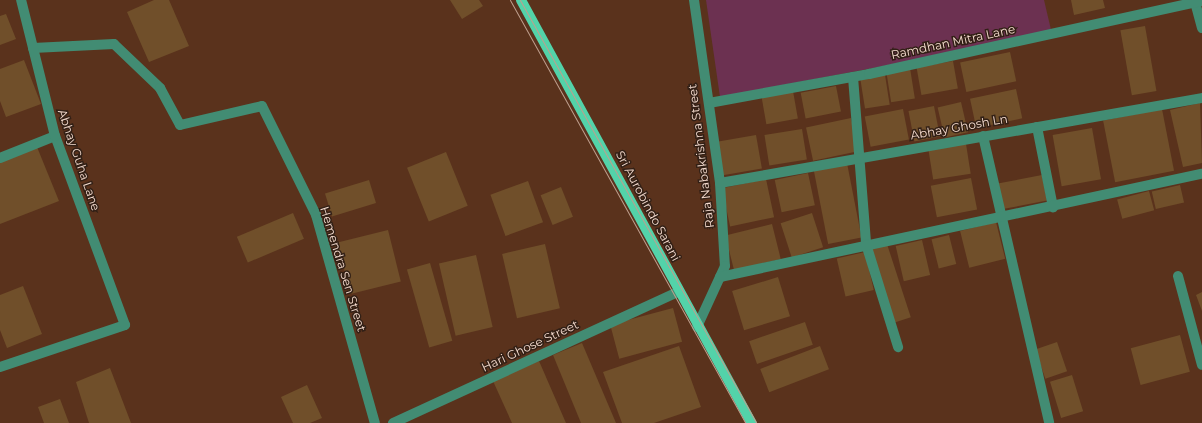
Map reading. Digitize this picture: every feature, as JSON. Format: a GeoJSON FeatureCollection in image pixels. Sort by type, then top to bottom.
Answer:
{"type":"FeatureCollection","features":[{"type":"Feature","properties":{"kind":"main road","name":"Sri Aurobindo Sarani"},"geometry":{"type":"LineString","coordinates":[[522,0],[697,327],[752,423]]}},
{"type":"Feature","properties":{"kind":"street","name":"Abhay Guha Lane"},"geometry":{"type":"LineString","coordinates":[[0,367],[125,324],[55,136],[21,0]]}},
{"type":"Feature","properties":{"kind":"street","name":"Raja Nabakrishna Street"},"geometry":{"type":"LineString","coordinates":[[694,0],[720,183],[725,266],[697,327]]}},
{"type":"Feature","properties":{"kind":"street","name":"Ramdhan Mitra Lane"},"geometry":{"type":"LineString","coordinates":[[709,103],[853,77],[1199,2]]}},
{"type":"Feature","properties":{"kind":"street"},"geometry":{"type":"LineString","coordinates":[[1199,2],[1202,28]]}},
{"type":"Feature","properties":{"kind":"street","name":"Hemendra Sen Street"},"geometry":{"type":"LineString","coordinates":[[33,48],[114,44],[160,88],[180,125],[262,106],[316,215],[375,423]]}},
{"type":"Feature","properties":{"kind":"street"},"geometry":{"type":"LineString","coordinates":[[853,77],[861,157],[866,244],[898,346]]}},
{"type":"Feature","properties":{"kind":"street","name":"Abhay Ghosh Ln"},"geometry":{"type":"LineString","coordinates":[[720,183],[1202,98]]}},
{"type":"Feature","properties":{"kind":"street"},"geometry":{"type":"LineString","coordinates":[[1037,127],[1053,207]]}},
{"type":"Feature","properties":{"kind":"street"},"geometry":{"type":"LineString","coordinates":[[0,158],[55,136]]}},
{"type":"Feature","properties":{"kind":"street"},"geometry":{"type":"LineString","coordinates":[[983,136],[999,217],[1049,423]]}},
{"type":"Feature","properties":{"kind":"street"},"geometry":{"type":"LineString","coordinates":[[720,278],[866,244],[1053,207],[1202,174]]}},
{"type":"Feature","properties":{"kind":"street"},"geometry":{"type":"LineString","coordinates":[[1178,276],[1202,365]]}},
{"type":"Feature","properties":{"kind":"street","name":"Hari Ghose Street"},"geometry":{"type":"LineString","coordinates":[[393,423],[678,292]]}},
{"type":"Feature","properties":{"kind":"shaded area"},"geometry":{"type":"Polygon","coordinates":[[[706,0],[1044,0],[1052,34],[720,97],[706,0]]]}},
{"type":"Feature","properties":{"kind":"building"},"geometry":{"type":"Polygon","coordinates":[[[154,0],[169,0],[189,46],[149,62],[127,12],[154,0]]]}},
{"type":"Feature","properties":{"kind":"building"},"geometry":{"type":"Polygon","coordinates":[[[450,0],[479,0],[483,6],[462,19],[450,0]]]}},
{"type":"Feature","properties":{"kind":"building"},"geometry":{"type":"Polygon","coordinates":[[[1071,0],[1103,0],[1105,8],[1074,15],[1071,0]]]}},
{"type":"Feature","properties":{"kind":"building"},"geometry":{"type":"Polygon","coordinates":[[[6,14],[16,39],[0,45],[0,16],[6,14]]]}},
{"type":"Feature","properties":{"kind":"building"},"geometry":{"type":"Polygon","coordinates":[[[1145,26],[1156,91],[1132,95],[1120,30],[1145,26]]]}},
{"type":"Feature","properties":{"kind":"building"},"geometry":{"type":"Polygon","coordinates":[[[1010,52],[1016,81],[966,92],[960,63],[1010,52]]]}},
{"type":"Feature","properties":{"kind":"building"},"geometry":{"type":"Polygon","coordinates":[[[24,60],[41,104],[6,117],[0,101],[0,69],[24,60]]]}},
{"type":"Feature","properties":{"kind":"building"},"geometry":{"type":"Polygon","coordinates":[[[953,61],[958,89],[921,95],[917,67],[953,61]]]}},
{"type":"Feature","properties":{"kind":"building"},"geometry":{"type":"Polygon","coordinates":[[[910,68],[915,99],[891,102],[886,72],[910,68]]]}},
{"type":"Feature","properties":{"kind":"building"},"geometry":{"type":"Polygon","coordinates":[[[885,75],[890,105],[865,109],[860,79],[885,75]]]}},
{"type":"Feature","properties":{"kind":"building"},"geometry":{"type":"Polygon","coordinates":[[[836,86],[841,112],[806,118],[801,93],[836,86]]]}},
{"type":"Feature","properties":{"kind":"building"},"geometry":{"type":"Polygon","coordinates":[[[1016,89],[1022,118],[976,128],[970,99],[1016,89]]]}},
{"type":"Feature","properties":{"kind":"building"},"geometry":{"type":"Polygon","coordinates":[[[793,91],[798,119],[766,124],[761,97],[793,91]]]}},
{"type":"Feature","properties":{"kind":"building"},"geometry":{"type":"Polygon","coordinates":[[[961,102],[968,132],[945,138],[938,107],[961,102]]]}},
{"type":"Feature","properties":{"kind":"building"},"geometry":{"type":"Polygon","coordinates":[[[1200,103],[1202,163],[1183,167],[1170,110],[1200,103]]]}},
{"type":"Feature","properties":{"kind":"building"},"geometry":{"type":"Polygon","coordinates":[[[934,106],[940,136],[914,141],[908,111],[934,106]]]}},
{"type":"Feature","properties":{"kind":"building"},"geometry":{"type":"Polygon","coordinates":[[[903,109],[909,139],[871,147],[865,116],[903,109]]]}},
{"type":"Feature","properties":{"kind":"building"},"geometry":{"type":"Polygon","coordinates":[[[1162,109],[1174,171],[1115,182],[1103,120],[1162,109]]]}},
{"type":"Feature","properties":{"kind":"building"},"geometry":{"type":"Polygon","coordinates":[[[851,118],[858,151],[813,161],[806,128],[851,118]]]}},
{"type":"Feature","properties":{"kind":"building"},"geometry":{"type":"Polygon","coordinates":[[[1092,128],[1101,179],[1062,186],[1053,135],[1092,128]]]}},
{"type":"Feature","properties":{"kind":"building"},"geometry":{"type":"Polygon","coordinates":[[[802,129],[807,160],[769,166],[764,135],[802,129]]]}},
{"type":"Feature","properties":{"kind":"building"},"geometry":{"type":"Polygon","coordinates":[[[756,135],[762,168],[722,176],[716,142],[756,135]]]}},
{"type":"Feature","properties":{"kind":"building"},"geometry":{"type":"Polygon","coordinates":[[[966,144],[971,174],[933,180],[928,150],[966,144]]]}},
{"type":"Feature","properties":{"kind":"building"},"geometry":{"type":"Polygon","coordinates":[[[37,147],[59,201],[0,224],[0,162],[37,147]]]}},
{"type":"Feature","properties":{"kind":"building"},"geometry":{"type":"Polygon","coordinates":[[[446,152],[468,206],[429,222],[407,168],[446,152]]]}},
{"type":"Feature","properties":{"kind":"building"},"geometry":{"type":"Polygon","coordinates":[[[847,163],[862,238],[828,244],[814,169],[847,163]]]}},
{"type":"Feature","properties":{"kind":"building"},"geometry":{"type":"Polygon","coordinates":[[[808,173],[815,205],[782,212],[775,180],[808,173]]]}},
{"type":"Feature","properties":{"kind":"building"},"geometry":{"type":"Polygon","coordinates":[[[1042,175],[1047,201],[1003,209],[998,184],[1042,175]]]}},
{"type":"Feature","properties":{"kind":"building"},"geometry":{"type":"Polygon","coordinates":[[[971,178],[977,209],[937,217],[931,186],[971,178]]]}},
{"type":"Feature","properties":{"kind":"building"},"geometry":{"type":"Polygon","coordinates":[[[766,179],[774,217],[730,227],[722,188],[766,179]]]}},
{"type":"Feature","properties":{"kind":"building"},"geometry":{"type":"Polygon","coordinates":[[[369,180],[376,203],[332,216],[325,193],[369,180]]]}},
{"type":"Feature","properties":{"kind":"building"},"geometry":{"type":"Polygon","coordinates":[[[528,181],[543,222],[505,236],[490,195],[528,181]]]}},
{"type":"Feature","properties":{"kind":"building"},"geometry":{"type":"Polygon","coordinates":[[[1180,185],[1184,203],[1156,209],[1152,192],[1180,185]]]}},
{"type":"Feature","properties":{"kind":"building"},"geometry":{"type":"Polygon","coordinates":[[[561,187],[573,217],[553,225],[541,195],[561,187]]]}},
{"type":"Feature","properties":{"kind":"building"},"geometry":{"type":"Polygon","coordinates":[[[1149,191],[1154,210],[1122,219],[1117,200],[1149,191]]]}},
{"type":"Feature","properties":{"kind":"building"},"geometry":{"type":"Polygon","coordinates":[[[293,213],[304,239],[248,263],[237,237],[293,213]]]}},
{"type":"Feature","properties":{"kind":"building"},"geometry":{"type":"Polygon","coordinates":[[[812,213],[823,247],[792,257],[781,223],[812,213]]]}},
{"type":"Feature","properties":{"kind":"building"},"geometry":{"type":"Polygon","coordinates":[[[996,222],[1005,259],[969,268],[960,231],[996,222]]]}},
{"type":"Feature","properties":{"kind":"building"},"geometry":{"type":"Polygon","coordinates":[[[772,224],[781,259],[734,271],[725,236],[772,224]]]}},
{"type":"Feature","properties":{"kind":"building"},"geometry":{"type":"Polygon","coordinates":[[[388,230],[401,281],[350,294],[338,243],[388,230]]]}},
{"type":"Feature","properties":{"kind":"building"},"geometry":{"type":"Polygon","coordinates":[[[949,235],[956,264],[939,268],[932,239],[949,235]]]}},
{"type":"Feature","properties":{"kind":"building"},"geometry":{"type":"Polygon","coordinates":[[[922,240],[930,275],[904,281],[896,246],[922,240]]]}},
{"type":"Feature","properties":{"kind":"building"},"geometry":{"type":"Polygon","coordinates":[[[545,244],[560,308],[517,318],[502,254],[545,244]]]}},
{"type":"Feature","properties":{"kind":"building"},"geometry":{"type":"Polygon","coordinates":[[[887,244],[911,317],[895,322],[871,249],[887,244]]]}},
{"type":"Feature","properties":{"kind":"building"},"geometry":{"type":"Polygon","coordinates":[[[865,252],[874,290],[846,297],[837,259],[865,252]]]}},
{"type":"Feature","properties":{"kind":"building"},"geometry":{"type":"Polygon","coordinates":[[[476,255],[493,327],[456,336],[439,264],[476,255]]]}},
{"type":"Feature","properties":{"kind":"building"},"geometry":{"type":"Polygon","coordinates":[[[430,263],[452,341],[429,347],[407,270],[430,263]]]}},
{"type":"Feature","properties":{"kind":"building"},"geometry":{"type":"Polygon","coordinates":[[[778,277],[790,316],[744,330],[732,291],[778,277]]]}},
{"type":"Feature","properties":{"kind":"building"},"geometry":{"type":"Polygon","coordinates":[[[23,286],[42,334],[7,348],[0,330],[0,295],[23,286]]]}},
{"type":"Feature","properties":{"kind":"building"},"geometry":{"type":"Polygon","coordinates":[[[1202,292],[1202,311],[1196,295],[1202,292]]]}},
{"type":"Feature","properties":{"kind":"building"},"geometry":{"type":"Polygon","coordinates":[[[673,308],[682,342],[619,359],[610,325],[673,308]]]}},
{"type":"Feature","properties":{"kind":"building"},"geometry":{"type":"Polygon","coordinates":[[[805,322],[813,345],[757,364],[749,341],[805,322]]]}},
{"type":"Feature","properties":{"kind":"building"},"geometry":{"type":"Polygon","coordinates":[[[1180,335],[1190,372],[1141,385],[1131,348],[1180,335]]]}},
{"type":"Feature","properties":{"kind":"building"},"geometry":{"type":"Polygon","coordinates":[[[1057,342],[1067,371],[1045,379],[1035,349],[1057,342]]]}},
{"type":"Feature","properties":{"kind":"building"},"geometry":{"type":"Polygon","coordinates":[[[582,343],[616,423],[581,423],[553,355],[582,343]]]}},
{"type":"Feature","properties":{"kind":"building"},"geometry":{"type":"Polygon","coordinates":[[[679,346],[701,407],[654,423],[622,423],[603,372],[679,346]]]}},
{"type":"Feature","properties":{"kind":"building"},"geometry":{"type":"Polygon","coordinates":[[[820,346],[829,369],[769,392],[760,369],[820,346]]]}},
{"type":"Feature","properties":{"kind":"building"},"geometry":{"type":"Polygon","coordinates":[[[539,361],[566,423],[512,423],[493,381],[539,361]]]}},
{"type":"Feature","properties":{"kind":"building"},"geometry":{"type":"Polygon","coordinates":[[[110,368],[131,423],[89,423],[76,382],[110,368]]]}},
{"type":"Feature","properties":{"kind":"building"},"geometry":{"type":"Polygon","coordinates":[[[1072,375],[1083,411],[1061,418],[1050,382],[1072,375]]]}},
{"type":"Feature","properties":{"kind":"building"},"geometry":{"type":"Polygon","coordinates":[[[307,385],[322,418],[310,423],[293,423],[281,397],[307,385]]]}},
{"type":"Feature","properties":{"kind":"building"},"geometry":{"type":"Polygon","coordinates":[[[60,399],[69,423],[44,423],[38,407],[60,399]]]}},
{"type":"Feature","properties":{"kind":"tram line"},"geometry":{"type":"LineString","coordinates":[[510,0],[745,423]]}},
{"type":"Feature","properties":{"kind":"tram line"},"geometry":{"type":"LineString","coordinates":[[520,0],[756,423]]}}]}
